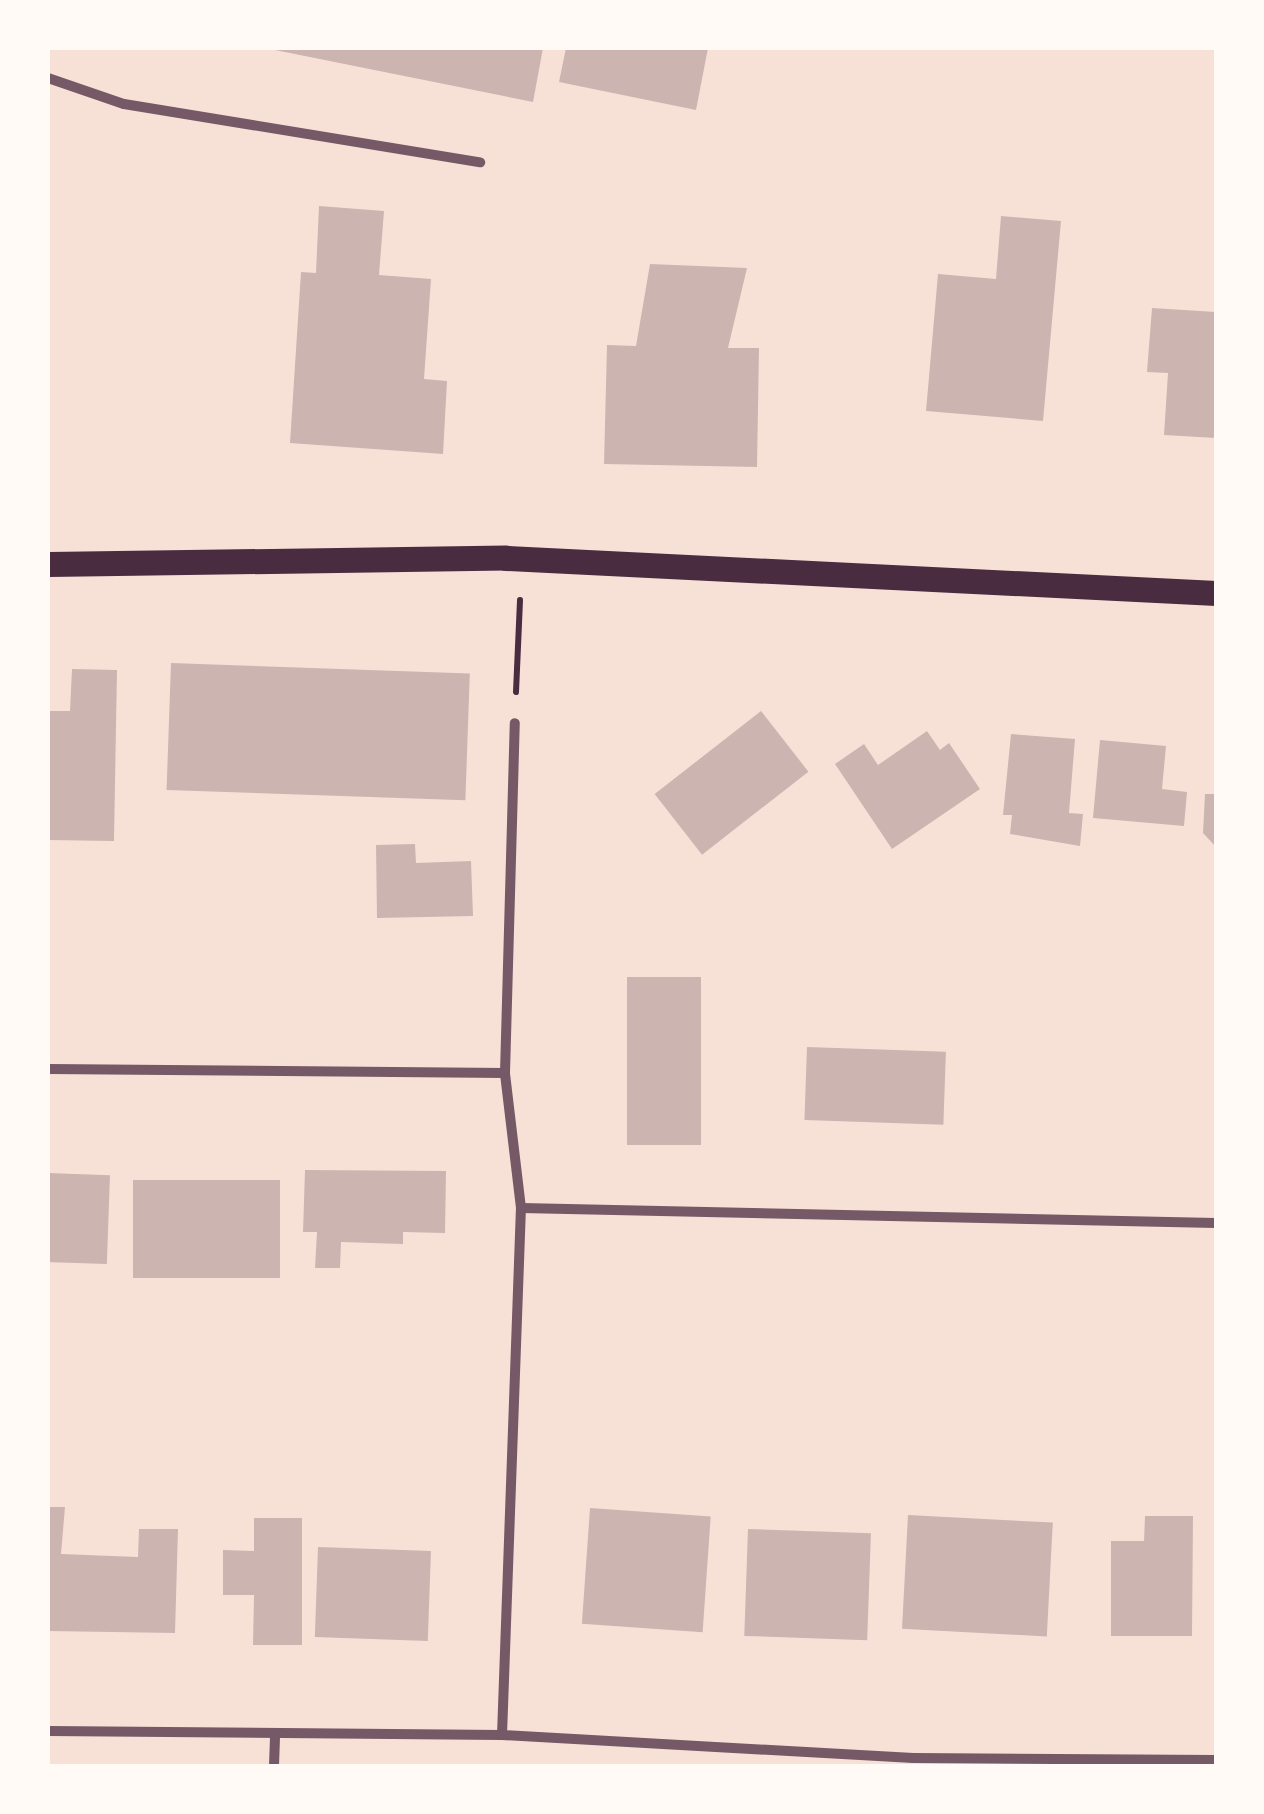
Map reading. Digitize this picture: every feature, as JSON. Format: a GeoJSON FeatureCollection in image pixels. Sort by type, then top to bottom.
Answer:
{"type":"FeatureCollection","features":[{"type":"Feature","properties":{"kind":"main road"},"geometry":{"type":"LineString","coordinates":[[48,564],[506,558],[1216,594]]}},
{"type":"Feature","properties":{"kind":"street"},"geometry":{"type":"LineString","coordinates":[[48,78],[124,104],[480,162]]}},
{"type":"Feature","properties":{"kind":"street"},"geometry":{"type":"LineString","coordinates":[[502,1736],[522,1208],[505,1073],[515,723]]}},
{"type":"Feature","properties":{"kind":"street"},"geometry":{"type":"LineString","coordinates":[[48,1069],[505,1073]]}},
{"type":"Feature","properties":{"kind":"street"},"geometry":{"type":"LineString","coordinates":[[522,1208],[1216,1223]]}},
{"type":"Feature","properties":{"kind":"street"},"geometry":{"type":"LineString","coordinates":[[48,1731],[502,1736],[913,1762],[1216,1760]]}},
{"type":"Feature","properties":{"kind":"street"},"geometry":{"type":"LineString","coordinates":[[274,1735],[274,1766]]}},
{"type":"Feature","properties":{"kind":"path"},"geometry":{"type":"LineString","coordinates":[[517,676],[520,614]]}},
{"type":"Feature","properties":{"kind":"building"},"geometry":{"type":"Polygon","coordinates":[[[265,48],[543,48],[533,102],[265,48]]]}},
{"type":"Feature","properties":{"kind":"building"},"geometry":{"type":"Polygon","coordinates":[[[566,48],[708,48],[696,110],[559,82],[566,48]]]}},
{"type":"Feature","properties":{"kind":"building"},"geometry":{"type":"Polygon","coordinates":[[[319,206],[384,211],[379,275],[431,279],[424,379],[447,381],[443,454],[290,443],[301,272],[316,273],[319,206]]]}},
{"type":"Feature","properties":{"kind":"building"},"geometry":{"type":"Polygon","coordinates":[[[1001,216],[1061,221],[1043,421],[926,411],[938,274],[996,279],[1001,216]]]}},
{"type":"Feature","properties":{"kind":"building"},"geometry":{"type":"Polygon","coordinates":[[[650,264],[747,268],[728,348],[759,348],[757,467],[604,464],[607,345],[636,346],[650,264]]]}},
{"type":"Feature","properties":{"kind":"building"},"geometry":{"type":"Polygon","coordinates":[[[1152,308],[1216,312],[1216,438],[1164,435],[1168,373],[1147,372],[1152,308]]]}},
{"type":"Feature","properties":{"kind":"building"},"geometry":{"type":"Polygon","coordinates":[[[171,663],[470,673],[465,800],[167,790],[171,663]]]}},
{"type":"Feature","properties":{"kind":"building"},"geometry":{"type":"Polygon","coordinates":[[[72,669],[117,670],[114,841],[48,840],[48,711],[70,711],[72,669]]]}},
{"type":"Feature","properties":{"kind":"building"},"geometry":{"type":"Polygon","coordinates":[[[761,711],[808,772],[702,855],[655,794],[761,711]]]}},
{"type":"Feature","properties":{"kind":"building"},"geometry":{"type":"Polygon","coordinates":[[[927,731],[940,750],[949,743],[980,789],[892,849],[835,764],[864,744],[878,765],[927,731]]]}},
{"type":"Feature","properties":{"kind":"building"},"geometry":{"type":"Polygon","coordinates":[[[1011,734],[1075,739],[1069,813],[1083,814],[1080,846],[1010,834],[1012,815],[1003,815],[1011,734]]]}},
{"type":"Feature","properties":{"kind":"building"},"geometry":{"type":"Polygon","coordinates":[[[1100,740],[1166,746],[1162,789],[1187,792],[1184,826],[1093,818],[1100,740]]]}},
{"type":"Feature","properties":{"kind":"building"},"geometry":{"type":"Polygon","coordinates":[[[1205,794],[1216,794],[1216,847],[1203,833],[1205,794]]]}},
{"type":"Feature","properties":{"kind":"building"},"geometry":{"type":"Polygon","coordinates":[[[415,844],[416,863],[471,861],[473,916],[377,918],[376,845],[415,844]]]}},
{"type":"Feature","properties":{"kind":"building"},"geometry":{"type":"Polygon","coordinates":[[[627,977],[701,977],[701,1145],[627,1145],[627,977]]]}},
{"type":"Feature","properties":{"kind":"building"},"geometry":{"type":"Polygon","coordinates":[[[807,1047],[946,1052],[943,1125],[804,1120],[807,1047]]]}},
{"type":"Feature","properties":{"kind":"building"},"geometry":{"type":"Polygon","coordinates":[[[305,1170],[446,1171],[445,1233],[403,1232],[403,1244],[341,1242],[340,1268],[315,1268],[317,1232],[303,1232],[305,1170]]]}},
{"type":"Feature","properties":{"kind":"building"},"geometry":{"type":"Polygon","coordinates":[[[48,1173],[110,1175],[107,1264],[48,1262],[48,1173]]]}},
{"type":"Feature","properties":{"kind":"building"},"geometry":{"type":"Polygon","coordinates":[[[133,1180],[280,1180],[280,1278],[133,1278],[133,1180]]]}},
{"type":"Feature","properties":{"kind":"building"},"geometry":{"type":"Polygon","coordinates":[[[48,1507],[65,1507],[61,1554],[138,1557],[139,1529],[178,1529],[175,1633],[48,1631],[48,1507]]]}},
{"type":"Feature","properties":{"kind":"building"},"geometry":{"type":"Polygon","coordinates":[[[590,1508],[711,1516],[703,1632],[582,1624],[590,1508]]]}},
{"type":"Feature","properties":{"kind":"building"},"geometry":{"type":"Polygon","coordinates":[[[908,1515],[1053,1523],[1047,1636],[902,1629],[908,1515]]]}},
{"type":"Feature","properties":{"kind":"building"},"geometry":{"type":"Polygon","coordinates":[[[1145,1516],[1193,1516],[1192,1636],[1111,1636],[1111,1541],[1144,1541],[1145,1516]]]}},
{"type":"Feature","properties":{"kind":"building"},"geometry":{"type":"Polygon","coordinates":[[[254,1518],[302,1518],[302,1645],[253,1645],[254,1595],[223,1595],[223,1550],[254,1551],[254,1518]]]}},
{"type":"Feature","properties":{"kind":"building"},"geometry":{"type":"Polygon","coordinates":[[[748,1529],[871,1533],[867,1640],[744,1636],[748,1529]]]}},
{"type":"Feature","properties":{"kind":"building"},"geometry":{"type":"Polygon","coordinates":[[[318,1547],[431,1551],[428,1641],[315,1637],[318,1547]]]}}]}
